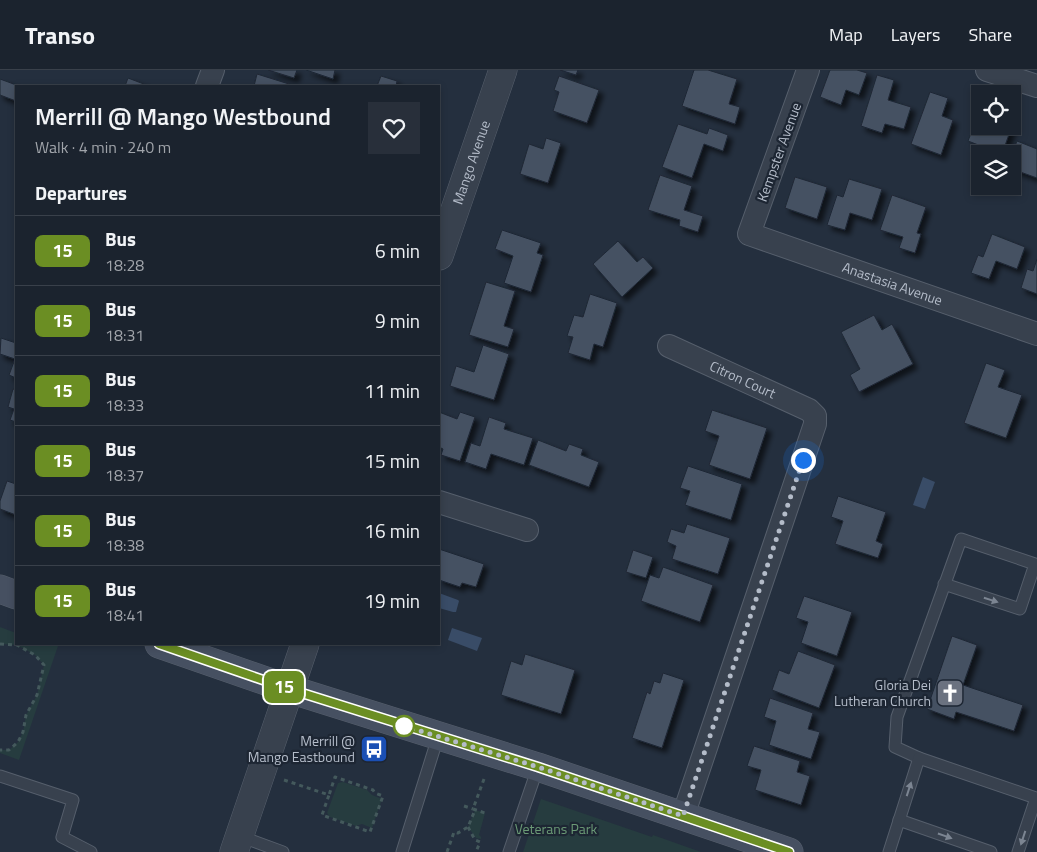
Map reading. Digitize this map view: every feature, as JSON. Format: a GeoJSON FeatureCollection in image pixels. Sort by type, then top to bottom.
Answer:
{"type":"FeatureCollection","features":[{"type":"Feature","properties":{"kind":"main road"},"geometry":{"type":"LineString","coordinates":[[0,589],[15,595]]}},
{"type":"Feature","properties":{"kind":"main road"},"geometry":{"type":"LineString","coordinates":[[162,645],[289,689],[538,767],[789,852]]}},
{"type":"Feature","properties":{"kind":"street"},"geometry":{"type":"LineString","coordinates":[[207,85],[213,70]]}},
{"type":"Feature","properties":{"kind":"street","name":"Kempster Avenue"},"geometry":{"type":"LineString","coordinates":[[749,234],[808,70]]}},
{"type":"Feature","properties":{"kind":"street"},"geometry":{"type":"LineString","coordinates":[[987,70],[1037,86]]}},
{"type":"Feature","properties":{"kind":"street","name":"Mango Avenue"},"geometry":{"type":"LineString","coordinates":[[440,253],[500,71]]}},
{"type":"Feature","properties":{"kind":"street","name":"Anastasia Avenue"},"geometry":{"type":"LineString","coordinates":[[749,234],[1037,334]]}},
{"type":"Feature","properties":{"kind":"street","name":"Citron Court"},"geometry":{"type":"LineString","coordinates":[[668,346],[810,410],[815,416],[815,424],[683,816]]}},
{"type":"Feature","properties":{"kind":"street"},"geometry":{"type":"LineString","coordinates":[[440,502],[528,530]]}},
{"type":"Feature","properties":{"kind":"street"},"geometry":{"type":"LineString","coordinates":[[237,848],[305,645]]}},
{"type":"Feature","properties":{"kind":"lane"},"geometry":{"type":"LineString","coordinates":[[944,584],[1020,609],[1035,564],[961,539],[944,584],[897,718],[895,747],[919,758],[1036,798],[1018,852]]}},
{"type":"Feature","properties":{"kind":"lane"},"geometry":{"type":"LineString","coordinates":[[402,852],[438,737]]}},
{"type":"Feature","properties":{"kind":"lane"},"geometry":{"type":"LineString","coordinates":[[888,852],[919,758]]}},
{"type":"Feature","properties":{"kind":"lane"},"geometry":{"type":"LineString","coordinates":[[509,852],[538,767]]}},
{"type":"Feature","properties":{"kind":"lane"},"geometry":{"type":"LineString","coordinates":[[0,776],[73,800],[62,836],[91,852]]}},
{"type":"Feature","properties":{"kind":"lane"},"geometry":{"type":"LineString","coordinates":[[898,820],[992,852]]}},
{"type":"Feature","properties":{"kind":"lane"},"geometry":{"type":"LineString","coordinates":[[237,848],[283,852]]}},
{"type":"Feature","properties":{"kind":"path"},"geometry":{"type":"LineString","coordinates":[[0,644],[15,645]]}},
{"type":"Feature","properties":{"kind":"path"},"geometry":{"type":"LineString","coordinates":[[0,750],[9,750],[20,737],[26,716],[36,695],[44,665],[19,645]]}},
{"type":"Feature","properties":{"kind":"path"},"geometry":{"type":"LineString","coordinates":[[335,777],[373,790],[382,796],[370,832],[322,814],[329,795],[335,777]]}},
{"type":"Feature","properties":{"kind":"path"},"geometry":{"type":"LineString","coordinates":[[447,852],[454,832],[458,833],[468,827],[484,779]]}},
{"type":"Feature","properties":{"kind":"path"},"geometry":{"type":"LineString","coordinates":[[284,780],[329,795]]}},
{"type":"Feature","properties":{"kind":"path"},"geometry":{"type":"LineString","coordinates":[[464,806],[485,813]]}},
{"type":"Feature","properties":{"kind":"path"},"geometry":{"type":"LineString","coordinates":[[468,827],[475,840],[480,842],[476,852]]}},
{"type":"Feature","properties":{"kind":"green space"},"geometry":{"type":"Polygon","coordinates":[[[0,627],[15,633],[15,645],[0,644],[0,627]]]}},
{"type":"Feature","properties":{"kind":"green space"},"geometry":{"type":"Polygon","coordinates":[[[17,645],[58,646],[19,760],[0,753],[0,750],[9,750],[18,742],[23,732],[26,715],[37,695],[44,665],[35,655],[17,645]]]}},
{"type":"Feature","properties":{"kind":"green space"},"geometry":{"type":"Polygon","coordinates":[[[343,782],[367,790],[372,795],[382,799],[372,828],[362,824],[356,826],[330,817],[327,813],[338,783],[343,782]]]}},
{"type":"Feature","properties":{"kind":"green space","name":"Veterans Park"},"geometry":{"type":"Polygon","coordinates":[[[541,799],[652,837],[653,835],[701,852],[523,852],[541,799]]]}},
{"type":"Feature","properties":{"kind":"green space"},"geometry":{"type":"Polygon","coordinates":[[[475,810],[485,813],[479,835],[481,839],[476,838],[468,827],[475,810]]]}},
{"type":"Feature","properties":{"kind":"water"},"geometry":{"type":"Polygon","coordinates":[[[923,477],[935,482],[925,509],[913,505],[923,477]]]}},
{"type":"Feature","properties":{"kind":"water"},"geometry":{"type":"Polygon","coordinates":[[[440,593],[459,601],[456,612],[440,608],[440,593]]]}},
{"type":"Feature","properties":{"kind":"water"},"geometry":{"type":"Polygon","coordinates":[[[452,628],[482,638],[477,651],[448,640],[452,628]]]}},
{"type":"Feature","properties":{"kind":"building"},"geometry":{"type":"Polygon","coordinates":[[[268,70],[297,70],[294,78],[268,70]]]}},
{"type":"Feature","properties":{"kind":"building"},"geometry":{"type":"Polygon","coordinates":[[[306,70],[335,70],[333,79],[306,70]]]}},
{"type":"Feature","properties":{"kind":"building"},"geometry":{"type":"Polygon","coordinates":[[[560,70],[578,70],[576,75],[560,70]]]}},
{"type":"Feature","properties":{"kind":"building"},"geometry":{"type":"Polygon","coordinates":[[[694,70],[708,70],[737,79],[729,104],[740,107],[735,124],[682,106],[694,70]]]}},
{"type":"Feature","properties":{"kind":"building"},"geometry":{"type":"Polygon","coordinates":[[[830,70],[857,70],[867,73],[859,95],[846,90],[841,105],[820,97],[830,70]]]}},
{"type":"Feature","properties":{"kind":"building"},"geometry":{"type":"Polygon","coordinates":[[[257,74],[289,84],[288,85],[254,85],[257,74]]]}},
{"type":"Feature","properties":{"kind":"building"},"geometry":{"type":"Polygon","coordinates":[[[877,75],[894,80],[888,100],[911,107],[904,129],[885,124],[882,133],[861,126],[877,75]]]}},
{"type":"Feature","properties":{"kind":"building"},"geometry":{"type":"Polygon","coordinates":[[[381,76],[397,81],[396,85],[377,85],[381,76]]]}},
{"type":"Feature","properties":{"kind":"building"},"geometry":{"type":"Polygon","coordinates":[[[559,76],[599,90],[587,123],[553,111],[559,92],[554,90],[559,76]]]}},
{"type":"Feature","properties":{"kind":"building"},"geometry":{"type":"Polygon","coordinates":[[[128,78],[146,85],[125,85],[128,78]]]}},
{"type":"Feature","properties":{"kind":"building"},"geometry":{"type":"Polygon","coordinates":[[[0,79],[16,85],[15,101],[0,95],[0,79]]]}},
{"type":"Feature","properties":{"kind":"building"},"geometry":{"type":"Polygon","coordinates":[[[930,92],[948,98],[942,116],[953,120],[941,155],[911,144],[930,92]]]}},
{"type":"Feature","properties":{"kind":"building"},"geometry":{"type":"Polygon","coordinates":[[[678,124],[707,134],[709,128],[728,135],[723,151],[704,144],[692,178],[662,167],[678,124]]]}},
{"type":"Feature","properties":{"kind":"building"},"geometry":{"type":"Polygon","coordinates":[[[971,133],[971,135],[1009,135],[1005,145],[978,145],[968,141],[971,133]]]}},
{"type":"Feature","properties":{"kind":"building"},"geometry":{"type":"Polygon","coordinates":[[[546,138],[561,143],[548,183],[520,174],[529,144],[543,149],[546,138]]]}},
{"type":"Feature","properties":{"kind":"building"},"geometry":{"type":"Polygon","coordinates":[[[1017,141],[1037,149],[1037,178],[1021,172],[1021,145],[1015,145],[1017,141]]]}},
{"type":"Feature","properties":{"kind":"building"},"geometry":{"type":"Polygon","coordinates":[[[660,175],[692,186],[684,210],[703,216],[698,232],[679,226],[680,220],[648,210],[660,175]]]}},
{"type":"Feature","properties":{"kind":"building"},"geometry":{"type":"Polygon","coordinates":[[[795,177],[827,187],[817,219],[785,208],[795,177]]]}},
{"type":"Feature","properties":{"kind":"building"},"geometry":{"type":"Polygon","coordinates":[[[849,179],[882,189],[872,220],[850,213],[845,230],[827,225],[837,195],[843,197],[849,179]]]}},
{"type":"Feature","properties":{"kind":"building"},"geometry":{"type":"Polygon","coordinates":[[[892,195],[926,207],[917,233],[921,234],[915,253],[899,248],[903,237],[880,230],[892,195]]]}},
{"type":"Feature","properties":{"kind":"building"},"geometry":{"type":"Polygon","coordinates":[[[502,230],[541,243],[537,253],[543,255],[531,292],[504,283],[513,256],[495,249],[502,230]]]}},
{"type":"Feature","properties":{"kind":"building"},"geometry":{"type":"Polygon","coordinates":[[[992,234],[1025,247],[1017,269],[996,261],[989,279],[971,273],[978,255],[983,257],[992,234]]]}},
{"type":"Feature","properties":{"kind":"building"},"geometry":{"type":"Polygon","coordinates":[[[618,241],[637,262],[643,257],[653,268],[622,297],[593,264],[618,241]]]}},
{"type":"Feature","properties":{"kind":"building"},"geometry":{"type":"Polygon","coordinates":[[[1037,259],[1037,294],[1021,288],[1027,269],[1033,271],[1037,259]]]}},
{"type":"Feature","properties":{"kind":"building"},"geometry":{"type":"Polygon","coordinates":[[[486,282],[515,291],[504,326],[514,329],[508,347],[469,335],[486,282]]]}},
{"type":"Feature","properties":{"kind":"building"},"geometry":{"type":"Polygon","coordinates":[[[590,294],[617,303],[603,347],[594,344],[590,360],[568,353],[573,337],[567,336],[574,315],[583,317],[590,294]]]}},
{"type":"Feature","properties":{"kind":"building"},"geometry":{"type":"Polygon","coordinates":[[[874,315],[882,330],[892,324],[913,364],[859,392],[850,375],[860,369],[841,332],[874,315]]]}},
{"type":"Feature","properties":{"kind":"building"},"geometry":{"type":"Polygon","coordinates":[[[1,338],[15,343],[15,359],[0,354],[1,338]]]}},
{"type":"Feature","properties":{"kind":"building"},"geometry":{"type":"Polygon","coordinates":[[[483,345],[509,354],[494,400],[450,386],[456,366],[474,372],[483,345]]]}},
{"type":"Feature","properties":{"kind":"building"},"geometry":{"type":"Polygon","coordinates":[[[15,359],[15,378],[9,375],[15,359]]]}},
{"type":"Feature","properties":{"kind":"building"},"geometry":{"type":"Polygon","coordinates":[[[986,363],[1005,370],[998,387],[1022,395],[1006,438],[964,423],[986,363]]]}},
{"type":"Feature","properties":{"kind":"building"},"geometry":{"type":"Polygon","coordinates":[[[13,389],[15,390],[15,422],[10,420],[14,409],[8,407],[13,389]]]}},
{"type":"Feature","properties":{"kind":"building"},"geometry":{"type":"Polygon","coordinates":[[[712,410],[767,428],[750,479],[709,465],[719,436],[705,431],[712,410]]]}},
{"type":"Feature","properties":{"kind":"building"},"geometry":{"type":"Polygon","coordinates":[[[440,412],[457,419],[460,412],[475,417],[460,461],[441,455],[443,449],[440,448],[440,412]]]}},
{"type":"Feature","properties":{"kind":"building"},"geometry":{"type":"Polygon","coordinates":[[[489,417],[506,423],[504,429],[533,438],[524,465],[491,454],[486,469],[465,462],[471,443],[480,446],[489,417]]]}},
{"type":"Feature","properties":{"kind":"building"},"geometry":{"type":"Polygon","coordinates":[[[538,440],[566,451],[569,444],[583,449],[581,455],[599,462],[589,487],[529,465],[538,440]]]}},
{"type":"Feature","properties":{"kind":"building"},"geometry":{"type":"Polygon","coordinates":[[[688,466],[742,484],[731,520],[685,505],[690,491],[680,488],[688,466]]]}},
{"type":"Feature","properties":{"kind":"building"},"geometry":{"type":"Polygon","coordinates":[[[7,481],[15,484],[15,515],[0,509],[0,501],[7,481]]]}},
{"type":"Feature","properties":{"kind":"building"},"geometry":{"type":"Polygon","coordinates":[[[838,496],[886,512],[876,541],[883,544],[878,558],[835,544],[843,521],[831,517],[838,496]]]}},
{"type":"Feature","properties":{"kind":"building"},"geometry":{"type":"Polygon","coordinates":[[[687,524],[730,538],[718,574],[672,559],[676,546],[667,542],[671,529],[684,533],[687,524]]]}},
{"type":"Feature","properties":{"kind":"building"},"geometry":{"type":"Polygon","coordinates":[[[440,549],[484,564],[476,587],[462,583],[460,587],[440,580],[440,549]]]}},
{"type":"Feature","properties":{"kind":"building"},"geometry":{"type":"Polygon","coordinates":[[[633,550],[653,557],[646,578],[626,572],[633,550]]]}},
{"type":"Feature","properties":{"kind":"building"},"geometry":{"type":"Polygon","coordinates":[[[663,567],[713,585],[700,622],[641,601],[650,575],[659,578],[663,567]]]}},
{"type":"Feature","properties":{"kind":"building"},"geometry":{"type":"Polygon","coordinates":[[[804,596],[852,612],[837,656],[801,643],[808,622],[796,618],[804,596]]]}},
{"type":"Feature","properties":{"kind":"building"},"geometry":{"type":"Polygon","coordinates":[[[952,636],[977,645],[963,685],[1023,705],[1014,731],[956,712],[954,719],[927,709],[952,636]]]}},
{"type":"Feature","properties":{"kind":"building"},"geometry":{"type":"Polygon","coordinates":[[[798,651],[835,665],[819,708],[772,690],[779,670],[789,674],[798,651]]]}},
{"type":"Feature","properties":{"kind":"building"},"geometry":{"type":"Polygon","coordinates":[[[525,654],[575,670],[561,714],[501,695],[511,661],[522,665],[525,654]]]}},
{"type":"Feature","properties":{"kind":"building"},"geometry":{"type":"Polygon","coordinates":[[[663,673],[684,680],[662,748],[632,738],[647,692],[650,694],[654,681],[660,683],[663,673]]]}},
{"type":"Feature","properties":{"kind":"building"},"geometry":{"type":"Polygon","coordinates":[[[770,698],[813,713],[808,729],[820,732],[811,759],[769,745],[776,721],[764,717],[770,698]]]}},
{"type":"Feature","properties":{"kind":"building"},"geometry":{"type":"Polygon","coordinates":[[[754,746],[800,761],[797,772],[810,776],[801,805],[755,790],[761,770],[747,766],[754,746]]]}},
{"type":"Feature","properties":{"kind":"bus line","name":"15"},"geometry":{"type":"LineString","coordinates":[[162,645],[289,689],[538,767],[789,852]]}},
{"type":"Feature","properties":{"kind":"place","name":"Gloria Dei Lutheran Church"},"geometry":{"type":"Point","coordinates":[950,693]}},
{"type":"Feature","properties":{"kind":"place","name":"Merrill @ Mango Eastbound"},"geometry":{"type":"Point","coordinates":[374,749]}},
{"type":"Feature","properties":{"kind":"route"},"geometry":{"type":"LineString","coordinates":[[404,726],[538,767],[683,816],[803,460]]}}]}
